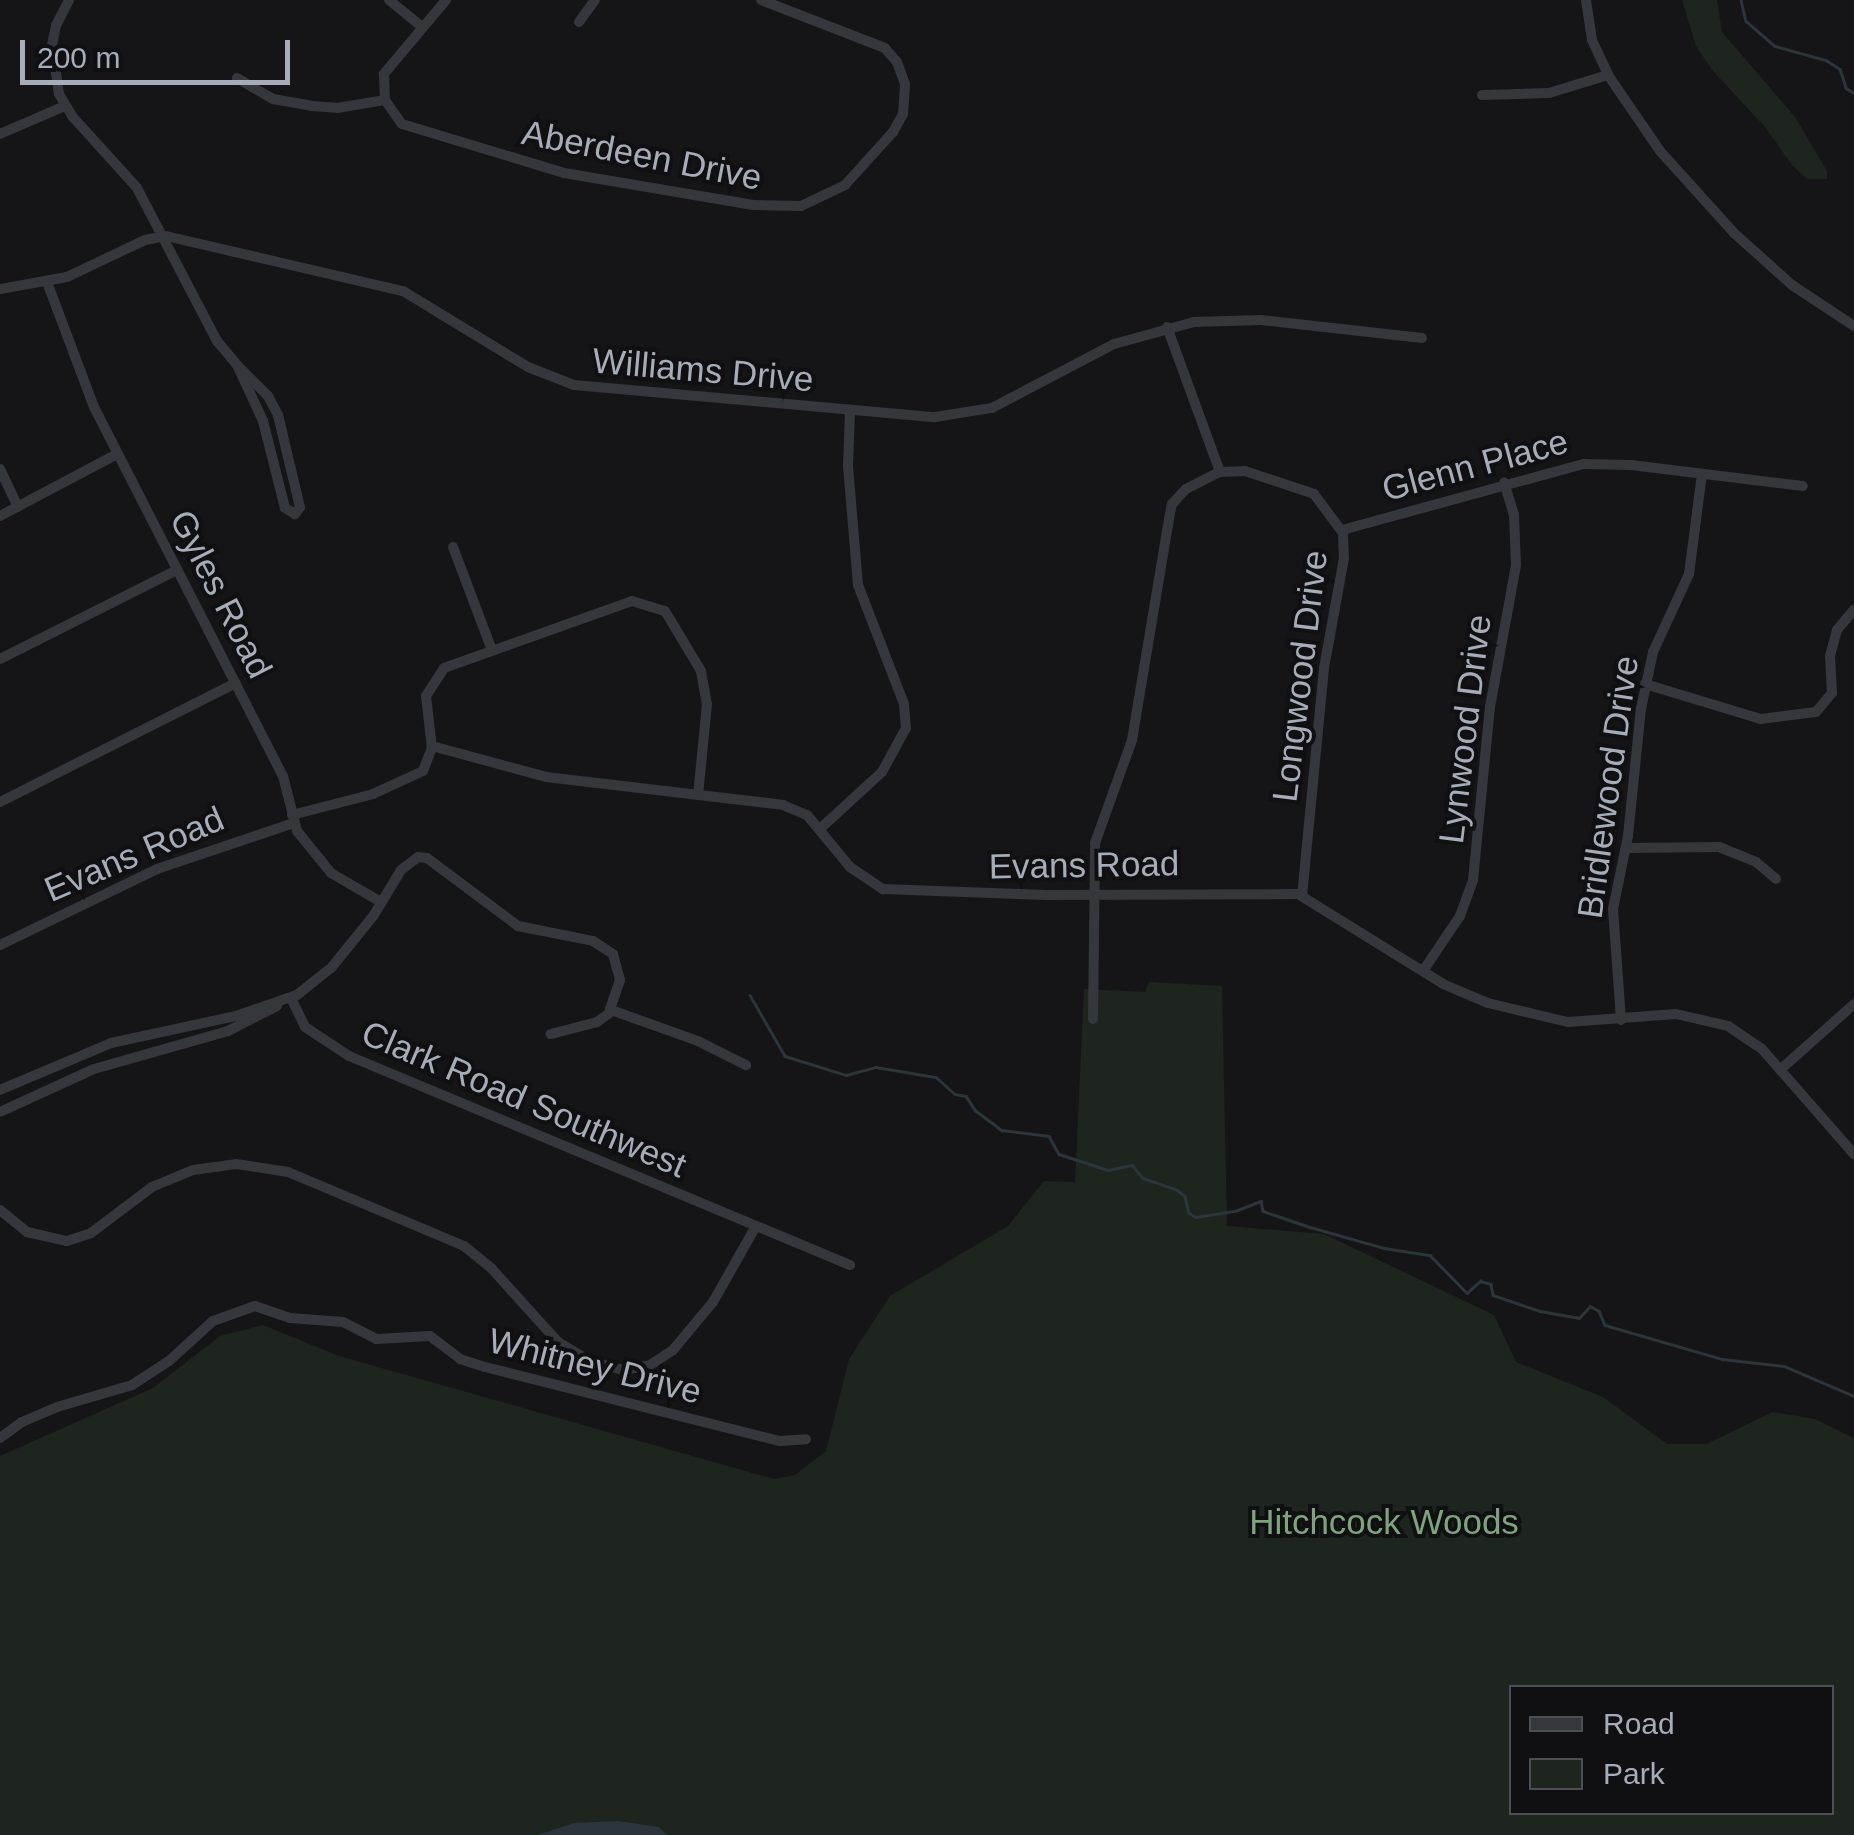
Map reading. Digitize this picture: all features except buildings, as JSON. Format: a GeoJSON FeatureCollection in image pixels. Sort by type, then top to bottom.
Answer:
{"type":"FeatureCollection","features":[{"type":"Feature","properties":{"kind":"street"},"geometry":{"type":"LineString","coordinates":[[69,0],[56,25],[52,44],[52,72],[64,106],[129,178],[217,341],[268,396],[278,416],[300,507],[295,514],[285,508],[264,422],[237,366]]}},
{"type":"Feature","properties":{"kind":"street"},"geometry":{"type":"LineString","coordinates":[[389,0],[422,27]]}},
{"type":"Feature","properties":{"kind":"street"},"geometry":{"type":"LineString","coordinates":[[237,78],[273,99],[311,106],[352,106],[385,100],[384,74],[446,0]]}},
{"type":"Feature","properties":{"kind":"street"},"geometry":{"type":"LineString","coordinates":[[579,22],[595,0]]}},
{"type":"Feature","properties":{"kind":"street","name":"Aberdeen Drive"},"geometry":{"type":"LineString","coordinates":[[385,100],[389,112],[402,124],[528,164],[703,198],[779,208],[800,206],[844,185],[893,132],[903,114],[905,84],[897,62],[885,48],[761,0]]}},
{"type":"Feature","properties":{"kind":"street"},"geometry":{"type":"LineString","coordinates":[[1586,0],[1592,40],[1608,75],[1660,152],[1734,233],[1792,285],[1854,326]]}},
{"type":"Feature","properties":{"kind":"street"},"geometry":{"type":"LineString","coordinates":[[1482,96],[1548,93],[1608,75]]}},
{"type":"Feature","properties":{"kind":"street"},"geometry":{"type":"LineString","coordinates":[[0,134],[64,106]]}},
{"type":"Feature","properties":{"kind":"street"},"geometry":{"type":"LineString","coordinates":[[0,289],[82,272],[161,236]]}},
{"type":"Feature","properties":{"kind":"street","name":"Williams Drive"},"geometry":{"type":"LineString","coordinates":[[161,236],[402,291],[528,367],[574,386],[850,411],[935,417],[979,412],[1114,344],[1167,327],[1261,320],[1422,338]]}},
{"type":"Feature","properties":{"kind":"street","name":"Gyles Road"},"geometry":{"type":"LineString","coordinates":[[46,282],[75,364],[117,454],[283,776],[292,819],[322,864],[381,902]]}},
{"type":"Feature","properties":{"kind":"street"},"geometry":{"type":"LineString","coordinates":[[1093,1019],[1091,894],[1098,828],[1132,740],[1142,661],[1172,504],[1186,489],[1220,472],[1167,327]]}},
{"type":"Feature","properties":{"kind":"street"},"geometry":{"type":"LineString","coordinates":[[821,828],[882,772],[906,728],[904,704],[858,585],[848,466],[850,411]]}},
{"type":"Feature","properties":{"kind":"street"},"geometry":{"type":"LineString","coordinates":[[0,516],[117,454]]}},
{"type":"Feature","properties":{"kind":"street","name":"Glenn Place"},"geometry":{"type":"LineString","coordinates":[[1342,530],[1504,482],[1600,463],[1803,486]]}},
{"type":"Feature","properties":{"kind":"street"},"geometry":{"type":"LineString","coordinates":[[0,468],[18,507]]}},
{"type":"Feature","properties":{"kind":"street","name":"Longwood Drive"},"geometry":{"type":"LineString","coordinates":[[1220,472],[1245,471],[1314,494],[1342,530],[1346,547],[1324,668],[1302,896]]}},
{"type":"Feature","properties":{"kind":"street","name":"Bridlewood Drive"},"geometry":{"type":"LineString","coordinates":[[1621,1020],[1613,909],[1626,848],[1646,684],[1660,634],[1690,570],[1702,474]]}},
{"type":"Feature","properties":{"kind":"street","name":"Lynwood Drive"},"geometry":{"type":"LineString","coordinates":[[1422,971],[1460,916],[1473,880],[1490,707],[1516,565],[1514,515],[1504,482]]}},
{"type":"Feature","properties":{"kind":"street"},"geometry":{"type":"LineString","coordinates":[[453,547],[492,650]]}},
{"type":"Feature","properties":{"kind":"street"},"geometry":{"type":"LineString","coordinates":[[0,659],[177,570]]}},
{"type":"Feature","properties":{"kind":"street"},"geometry":{"type":"LineString","coordinates":[[432,746],[425,705],[430,684],[444,668],[624,602],[641,601],[665,612],[689,645],[705,682],[707,704],[698,795]]}},
{"type":"Feature","properties":{"kind":"street"},"geometry":{"type":"LineString","coordinates":[[1646,684],[1761,719],[1810,714],[1822,708],[1832,693],[1832,646],[1841,622],[1854,610]]}},
{"type":"Feature","properties":{"kind":"street"},"geometry":{"type":"LineString","coordinates":[[0,802],[236,683]]}},
{"type":"Feature","properties":{"kind":"street","name":"Evans Road"},"geometry":{"type":"LineString","coordinates":[[0,944],[156,869],[410,780],[428,764],[432,746],[546,777],[770,801],[808,815],[850,868],[883,889],[1091,894],[1277,891],[1302,896],[1457,992],[1529,1014],[1587,1024],[1676,1014],[1712,1020],[1752,1040],[1854,1154]]}},
{"type":"Feature","properties":{"kind":"street"},"geometry":{"type":"LineString","coordinates":[[1626,848],[1718,847],[1756,862],[1776,879]]}},
{"type":"Feature","properties":{"kind":"street"},"geometry":{"type":"LineString","coordinates":[[0,1112],[94,1069],[254,1022],[332,967],[401,870],[414,859],[427,858],[518,926],[606,948],[620,973],[611,1010],[597,1022],[551,1034]]}},
{"type":"Feature","properties":{"kind":"street"},"geometry":{"type":"LineString","coordinates":[[0,1090],[111,1042],[236,1016],[287,1000]]}},
{"type":"Feature","properties":{"kind":"street","name":"Clark Road Southwest"},"geometry":{"type":"LineString","coordinates":[[287,1000],[305,1027],[349,1056],[850,1265]]}},
{"type":"Feature","properties":{"kind":"street"},"geometry":{"type":"LineString","coordinates":[[1780,1070],[1854,1004]]}},
{"type":"Feature","properties":{"kind":"street"},"geometry":{"type":"LineString","coordinates":[[611,1010],[698,1041],[746,1065]]}},
{"type":"Feature","properties":{"kind":"street"},"geometry":{"type":"LineString","coordinates":[[0,1210],[27,1232],[67,1241],[91,1233],[152,1187],[193,1170],[236,1164],[288,1172],[464,1246],[492,1269],[558,1342],[590,1361],[623,1370],[658,1361],[682,1341],[713,1302],[756,1226]]}},
{"type":"Feature","properties":{"kind":"street","name":"Whitney Drive"},"geometry":{"type":"LineString","coordinates":[[0,1438],[22,1422],[57,1407],[132,1385],[169,1362],[213,1321],[255,1306],[290,1318],[343,1322],[376,1339],[430,1336],[460,1359],[485,1367],[780,1441],[806,1439]]}},
{"type":"Feature","properties":{"kind":"green space"},"geometry":{"type":"Polygon","coordinates":[[[1682,0],[1717,0],[1722,32],[1795,117],[1827,171],[1827,179],[1807,179],[1792,165],[1765,127],[1713,71],[1696,46],[1682,0]]]}},
{"type":"Feature","properties":{"kind":"green space","name":"Hitchcock Woods"},"geometry":{"type":"Polygon","coordinates":[[[1149,982],[1222,986],[1227,1226],[1324,1234],[1494,1315],[1516,1362],[1603,1397],[1667,1444],[1706,1444],[1773,1412],[1815,1419],[1854,1438],[1854,1835],[0,1835],[0,1456],[153,1388],[220,1336],[263,1325],[339,1356],[774,1479],[795,1475],[826,1451],[849,1359],[890,1296],[1008,1226],[1044,1181],[1075,1182],[1084,989],[1145,992],[1149,982]]]}},
{"type":"Feature","properties":{"kind":"shaded area"},"geometry":{"type":"Polygon","coordinates":[[[618,1821],[659,1827],[667,1835],[537,1835],[574,1823],[618,1821]]]}},
{"type":"Feature","properties":{"kind":"waterway"},"geometry":{"type":"LineString","coordinates":[[1741,0],[1746,21],[1775,46],[1826,60],[1840,69],[1846,88],[1854,93]]}},
{"type":"Feature","properties":{"kind":"waterway"},"geometry":{"type":"LineString","coordinates":[[750,995],[785,1056],[846,1075],[876,1067],[936,1077],[955,1094],[966,1096],[975,1110],[1002,1130],[1049,1136],[1059,1154],[1108,1170],[1132,1165],[1143,1178],[1185,1196],[1189,1213],[1196,1217],[1235,1211],[1261,1201],[1263,1211],[1310,1227],[1384,1248],[1430,1255],[1467,1293],[1480,1281],[1491,1284],[1493,1295],[1540,1311],[1579,1318],[1590,1306],[1599,1311],[1605,1325],[1722,1359],[1784,1366],[1854,1396]]}}]}
